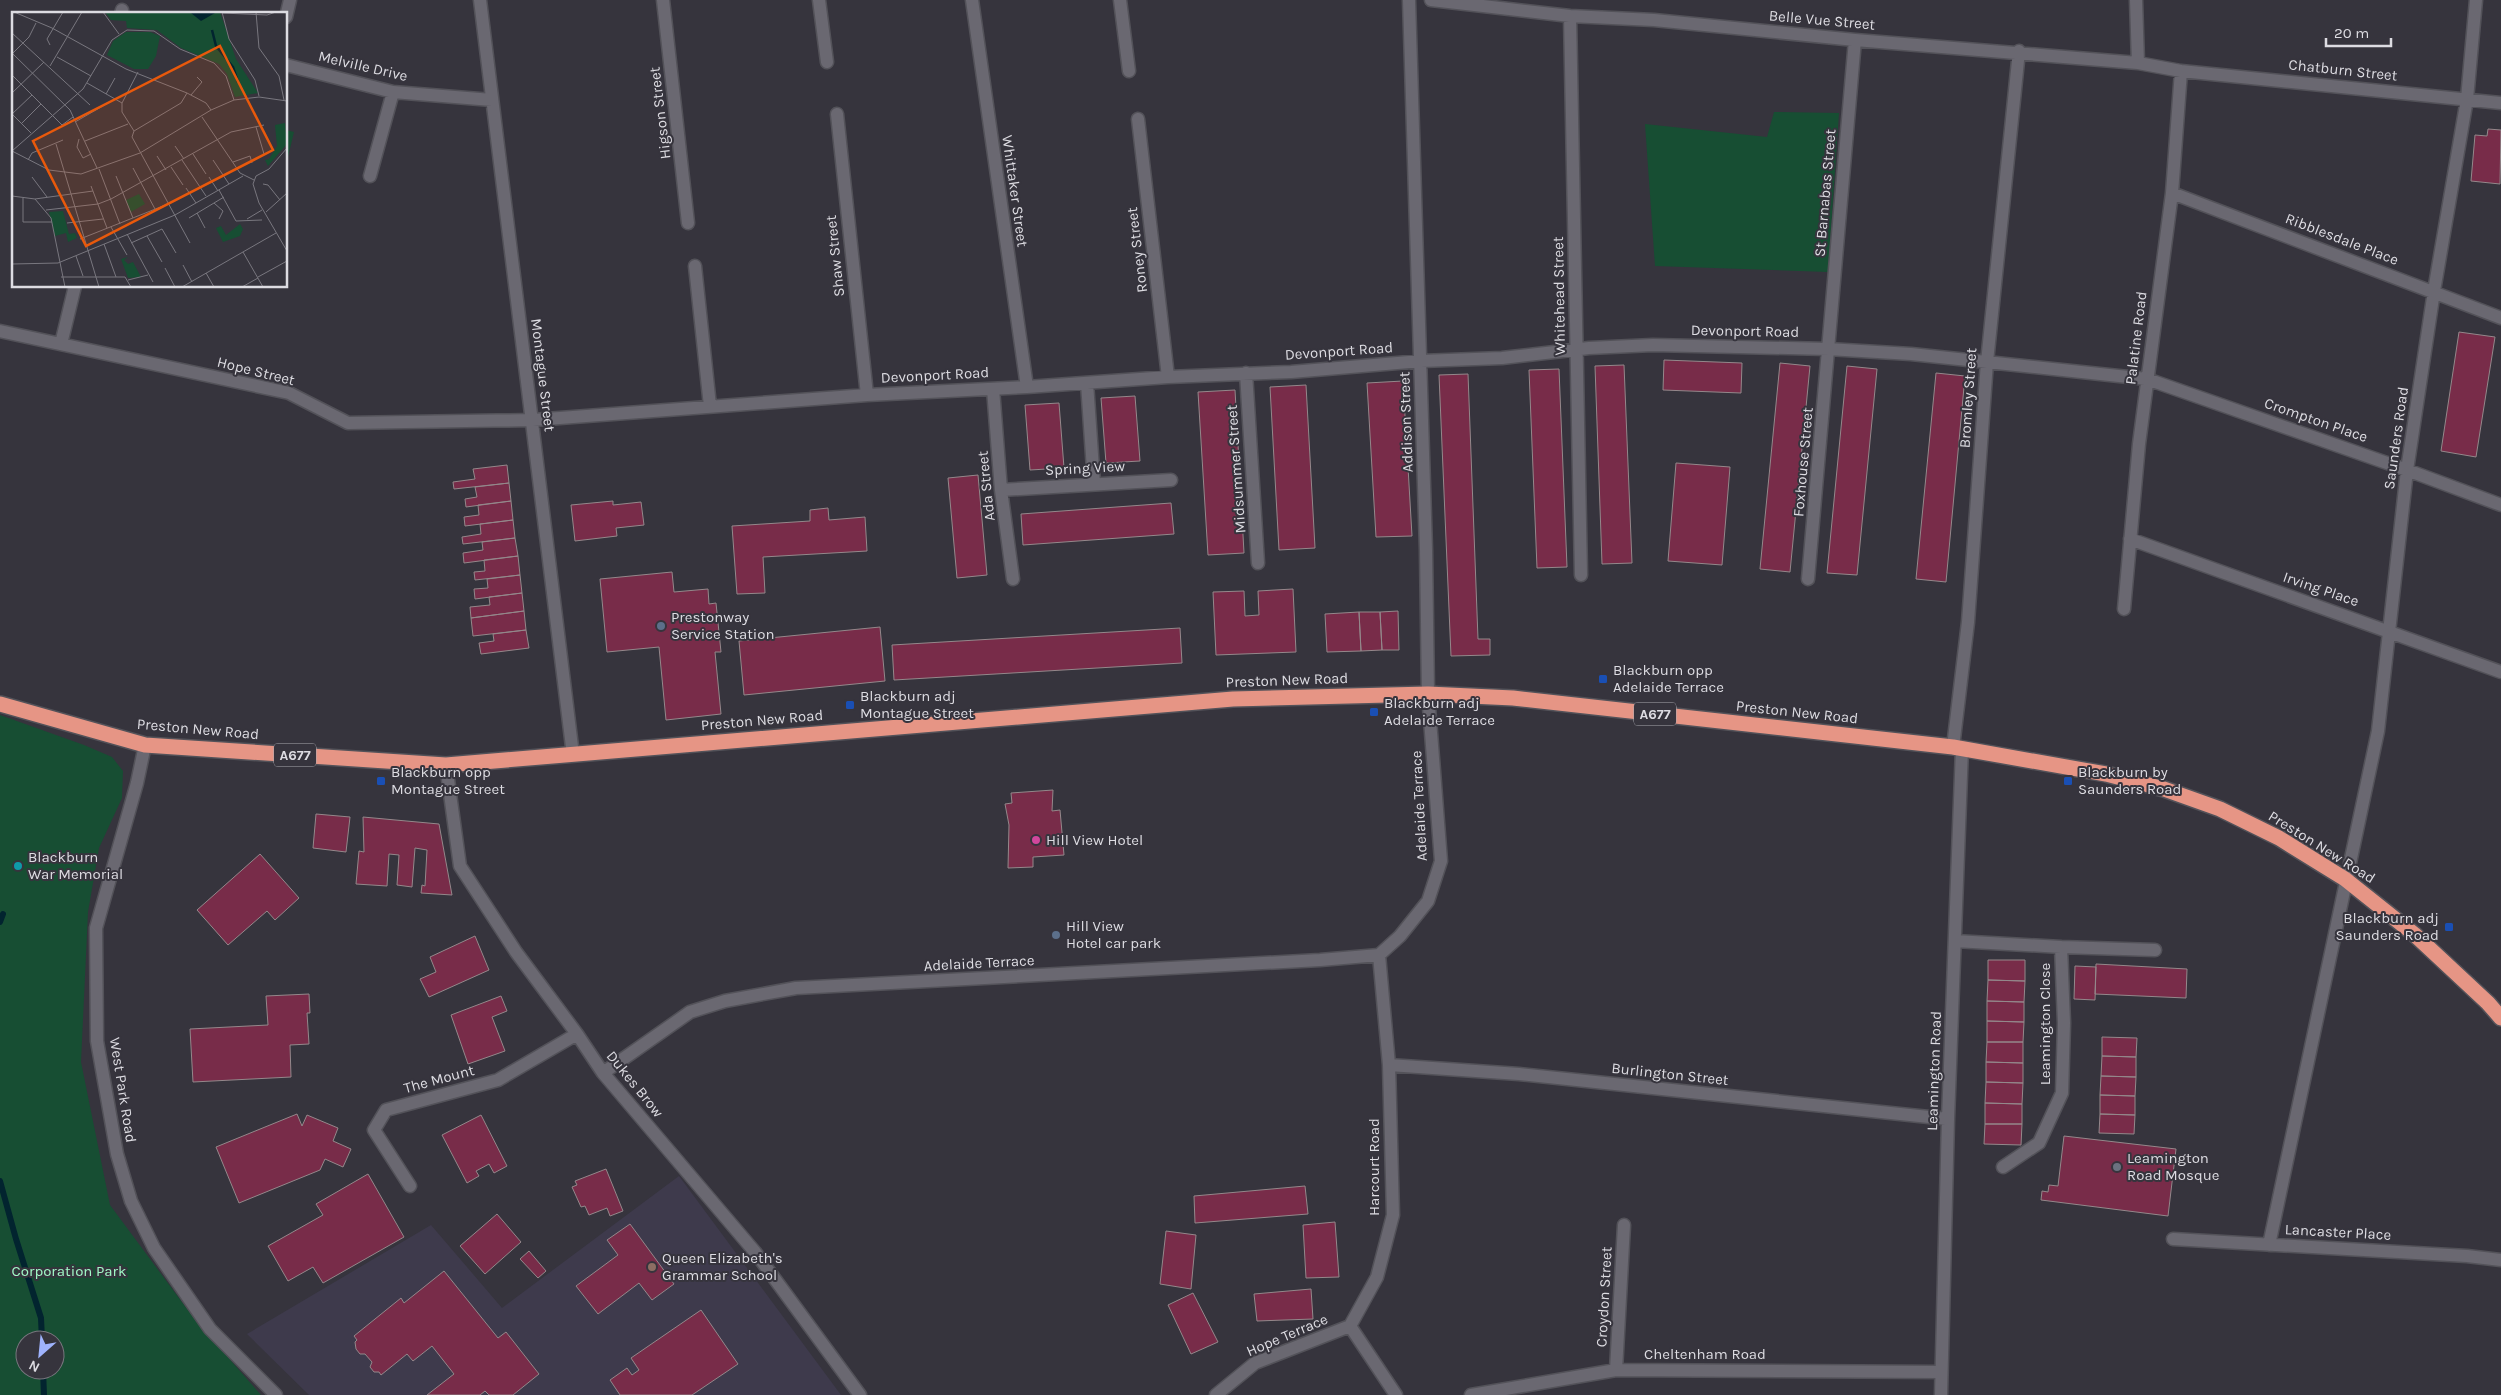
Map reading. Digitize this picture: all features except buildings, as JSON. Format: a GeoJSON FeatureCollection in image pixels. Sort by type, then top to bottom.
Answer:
{"type":"FeatureCollection","features":[{"type":"Feature","properties":{"kind":"highway","name":"Preston New Road"},"geometry":{"type":"LineString","coordinates":[[0,704],[145,745],[446,765],[1233,699],[1428,694],[1513,698],[1957,747],[2106,774],[2164,789],[2220,809],[2279,838],[2345,879],[2414,934],[2488,1003],[2501,1018]]}},
{"type":"Feature","properties":{"kind":"street","name":"Montague Street"},"geometry":{"type":"LineString","coordinates":[[480,0],[533,420],[572,755]]}},
{"type":"Feature","properties":{"kind":"street","name":"Higson Street"},"geometry":{"type":"LineString","coordinates":[[663,0],[688,222]]}},
{"type":"Feature","properties":{"kind":"street"},"geometry":{"type":"LineString","coordinates":[[819,0],[826,62]]}},
{"type":"Feature","properties":{"kind":"street","name":"Whittaker Street"},"geometry":{"type":"LineString","coordinates":[[972,0],[1027,387]]}},
{"type":"Feature","properties":{"kind":"street"},"geometry":{"type":"LineString","coordinates":[[1120,0],[1129,71]]}},
{"type":"Feature","properties":{"kind":"street","name":"Addison Street"},"geometry":{"type":"LineString","coordinates":[[1409,0],[1421,361],[1428,694]]}},
{"type":"Feature","properties":{"kind":"street","name":"Belle Vue Street"},"geometry":{"type":"LineString","coordinates":[[1431,0],[1570,16],[1654,20],[1855,40],[2138,63],[2181,71]]}},
{"type":"Feature","properties":{"kind":"street"},"geometry":{"type":"LineString","coordinates":[[2136,0],[2138,63]]}},
{"type":"Feature","properties":{"kind":"street","name":"Saunders Road"},"geometry":{"type":"LineString","coordinates":[[2269,1245],[2345,879],[2378,731],[2408,470],[2434,291],[2467,99],[2476,0]]}},
{"type":"Feature","properties":{"kind":"street","name":"Whitehead Street"},"geometry":{"type":"LineString","coordinates":[[1570,16],[1580,575]]}},
{"type":"Feature","properties":{"kind":"street","name":"St Barnabas Street"},"geometry":{"type":"LineString","coordinates":[[1828,349],[1855,40]]}},
{"type":"Feature","properties":{"kind":"street","name":"Bromley Street"},"geometry":{"type":"LineString","coordinates":[[1957,747],[1987,362],[2019,52]]}},
{"type":"Feature","properties":{"kind":"street","name":"Melville Drive"},"geometry":{"type":"LineString","coordinates":[[288,66],[393,92],[492,100]]}},
{"type":"Feature","properties":{"kind":"street","name":"Chatburn Street"},"geometry":{"type":"LineString","coordinates":[[2181,71],[2501,102]]}},
{"type":"Feature","properties":{"kind":"street","name":"Palatine Road"},"geometry":{"type":"LineString","coordinates":[[2124,609],[2147,379],[2172,193],[2181,71]]}},
{"type":"Feature","properties":{"kind":"street"},"geometry":{"type":"LineString","coordinates":[[370,176],[393,92]]}},
{"type":"Feature","properties":{"kind":"street","name":"Shaw Street"},"geometry":{"type":"LineString","coordinates":[[836,114],[867,395]]}},
{"type":"Feature","properties":{"kind":"street","name":"Roney Street"},"geometry":{"type":"LineString","coordinates":[[1138,119],[1168,376]]}},
{"type":"Feature","properties":{"kind":"street","name":"Ribblesdale Place"},"geometry":{"type":"LineString","coordinates":[[2172,193],[2501,318]]}},
{"type":"Feature","properties":{"kind":"street"},"geometry":{"type":"LineString","coordinates":[[695,266],[710,406]]}},
{"type":"Feature","properties":{"kind":"street"},"geometry":{"type":"LineString","coordinates":[[61,344],[75,288]]}},
{"type":"Feature","properties":{"kind":"street","name":"Hope Street"},"geometry":{"type":"LineString","coordinates":[[0,331],[289,393],[348,423],[533,420]]}},
{"type":"Feature","properties":{"kind":"street","name":"Devonport Road"},"geometry":{"type":"LineString","coordinates":[[533,420],[867,395],[1027,387],[1168,376],[1246,373],[1421,361],[1502,358],[1576,349],[1653,345],[1828,349],[1987,362],[2147,379]]}},
{"type":"Feature","properties":{"kind":"street","name":"Foxhouse Street"},"geometry":{"type":"LineString","coordinates":[[1808,579],[1828,349]]}},
{"type":"Feature","properties":{"kind":"street","name":"Midsummer Street"},"geometry":{"type":"LineString","coordinates":[[1246,373],[1258,563]]}},
{"type":"Feature","properties":{"kind":"street","name":"Crompton Place"},"geometry":{"type":"LineString","coordinates":[[2147,379],[2408,470],[2501,505]]}},
{"type":"Feature","properties":{"kind":"street"},"geometry":{"type":"LineString","coordinates":[[1087,383],[1094,484]]}},
{"type":"Feature","properties":{"kind":"street","name":"Ada Street"},"geometry":{"type":"LineString","coordinates":[[993,389],[1001,490],[1013,579]]}},
{"type":"Feature","properties":{"kind":"street","name":"Spring View"},"geometry":{"type":"LineString","coordinates":[[1001,490],[1172,480]]}},
{"type":"Feature","properties":{"kind":"street","name":"Irving Place"},"geometry":{"type":"LineString","coordinates":[[2130,539],[2501,672]]}},
{"type":"Feature","properties":{"kind":"street","name":"Adelaide Terrace"},"geometry":{"type":"LineString","coordinates":[[603,1073],[690,1012],[725,1000],[796,988],[1320,960],[1379,955],[1400,936],[1428,901],[1441,861],[1428,694]]}},
{"type":"Feature","properties":{"kind":"street","name":"West Park Road"},"geometry":{"type":"LineString","coordinates":[[145,745],[137,784],[96,928],[97,1041],[117,1154],[130,1201],[154,1248],[210,1329],[276,1395]]}},
{"type":"Feature","properties":{"kind":"street","name":"Leamington Road"},"geometry":{"type":"LineString","coordinates":[[1941,1395],[1955,941],[1957,747]]}},
{"type":"Feature","properties":{"kind":"street","name":"Dukes Brow"},"geometry":{"type":"LineString","coordinates":[[446,765],[460,866],[516,952],[577,1034],[603,1073],[755,1252],[860,1395]]}},
{"type":"Feature","properties":{"kind":"street","name":"Leamington Close"},"geometry":{"type":"LineString","coordinates":[[1955,941],[2155,950]]}},
{"type":"Feature","properties":{"kind":"street","name":"Leamington Close"},"geometry":{"type":"LineString","coordinates":[[2004,1167],[2039,1143],[2062,1093],[2064,1023],[2061,947]]}},
{"type":"Feature","properties":{"kind":"street"},"geometry":{"type":"LineString","coordinates":[[1379,955],[1389,1065]]}},
{"type":"Feature","properties":{"kind":"street","name":"The Mount"},"geometry":{"type":"LineString","coordinates":[[410,1186],[374,1130],[386,1110],[498,1080],[577,1034]]}},
{"type":"Feature","properties":{"kind":"street","name":"Burlington Street"},"geometry":{"type":"LineString","coordinates":[[1389,1065],[1519,1074],[1948,1120]]}},
{"type":"Feature","properties":{"kind":"street","name":"Harcourt Road"},"geometry":{"type":"LineString","coordinates":[[1350,1326],[1377,1277],[1393,1215],[1389,1065]]}},
{"type":"Feature","properties":{"kind":"street","name":"Croydon Street"},"geometry":{"type":"LineString","coordinates":[[1616,1370],[1624,1225]]}},
{"type":"Feature","properties":{"kind":"street","name":"Lancaster Place"},"geometry":{"type":"LineString","coordinates":[[2173,1240],[2467,1256],[2501,1260]]}},
{"type":"Feature","properties":{"kind":"street"},"geometry":{"type":"LineString","coordinates":[[1350,1326],[1396,1395]]}},
{"type":"Feature","properties":{"kind":"street","name":"Hope Terrace"},"geometry":{"type":"LineString","coordinates":[[1216,1395],[1255,1363],[1350,1326]]}},
{"type":"Feature","properties":{"kind":"street","name":"Cheltenham Road"},"geometry":{"type":"LineString","coordinates":[[1471,1395],[1616,1370],[1942,1372]]}},
{"type":"Feature","properties":{"kind":"shaded area","name":"Queen Elizabeth's Grammar School"},"geometry":{"type":"Polygon","coordinates":[[[679,1176],[841,1395],[309,1395],[247,1334],[431,1225],[502,1308],[679,1176]]]}},
{"type":"Feature","properties":{"kind":"green space"},"geometry":{"type":"Polygon","coordinates":[[[1774,112],[1839,113],[1828,272],[1655,266],[1645,124],[1767,137],[1774,112]]]}},
{"type":"Feature","properties":{"kind":"green space"},"geometry":{"type":"Polygon","coordinates":[[[288,130],[294,132],[288,157],[288,130]]]}},
{"type":"Feature","properties":{"kind":"green space","name":"Corporation Park"},"geometry":{"type":"Polygon","coordinates":[[[0,715],[112,757],[123,771],[122,798],[99,848],[88,912],[81,1062],[110,1205],[196,1321],[261,1395],[0,1395],[0,715]]]}},
{"type":"Feature","properties":{"kind":"waterway"},"geometry":{"type":"LineString","coordinates":[[0,922],[3,914]]}},
{"type":"Feature","properties":{"kind":"waterway"},"geometry":{"type":"LineString","coordinates":[[0,1181],[41,1318],[42,1330]]}},
{"type":"Feature","properties":{"kind":"waterway"},"geometry":{"type":"LineString","coordinates":[[43,1380],[44,1395]]}},
{"type":"Feature","properties":{"kind":"place","name":"Prestonway Service Station"},"geometry":{"type":"Point","coordinates":[661,626]}},
{"type":"Feature","properties":{"kind":"place","name":"Blackburn opp Adelaide Terrace"},"geometry":{"type":"Point","coordinates":[1603,679]}},
{"type":"Feature","properties":{"kind":"place","name":"Blackburn adj Montague Street"},"geometry":{"type":"Point","coordinates":[850,705]}},
{"type":"Feature","properties":{"kind":"place","name":"Blackburn adj Adelaide Terrace"},"geometry":{"type":"Point","coordinates":[1374,712]}},
{"type":"Feature","properties":{"kind":"place","name":"Blackburn opp Montague Street"},"geometry":{"type":"Point","coordinates":[381,781]}},
{"type":"Feature","properties":{"kind":"place","name":"Blackburn by Saunders Road"},"geometry":{"type":"Point","coordinates":[2068,781]}},
{"type":"Feature","properties":{"kind":"place","name":"Hill View Hotel"},"geometry":{"type":"Point","coordinates":[1036,840]}},
{"type":"Feature","properties":{"kind":"place","name":"Blackburn War Memorial"},"geometry":{"type":"Point","coordinates":[18,866]}},
{"type":"Feature","properties":{"kind":"place","name":"Blackburn adj Saunders Road"},"geometry":{"type":"Point","coordinates":[2449,927]}},
{"type":"Feature","properties":{"kind":"place","name":"Hill View Hotel car park"},"geometry":{"type":"Point","coordinates":[1056,935]}},
{"type":"Feature","properties":{"kind":"place","name":"Leamington Road Mosque"},"geometry":{"type":"Point","coordinates":[2117,1167]}},
{"type":"Feature","properties":{"kind":"place","name":"Queen Elizabeth's Grammar School"},"geometry":{"type":"Point","coordinates":[652,1267]}}]}
